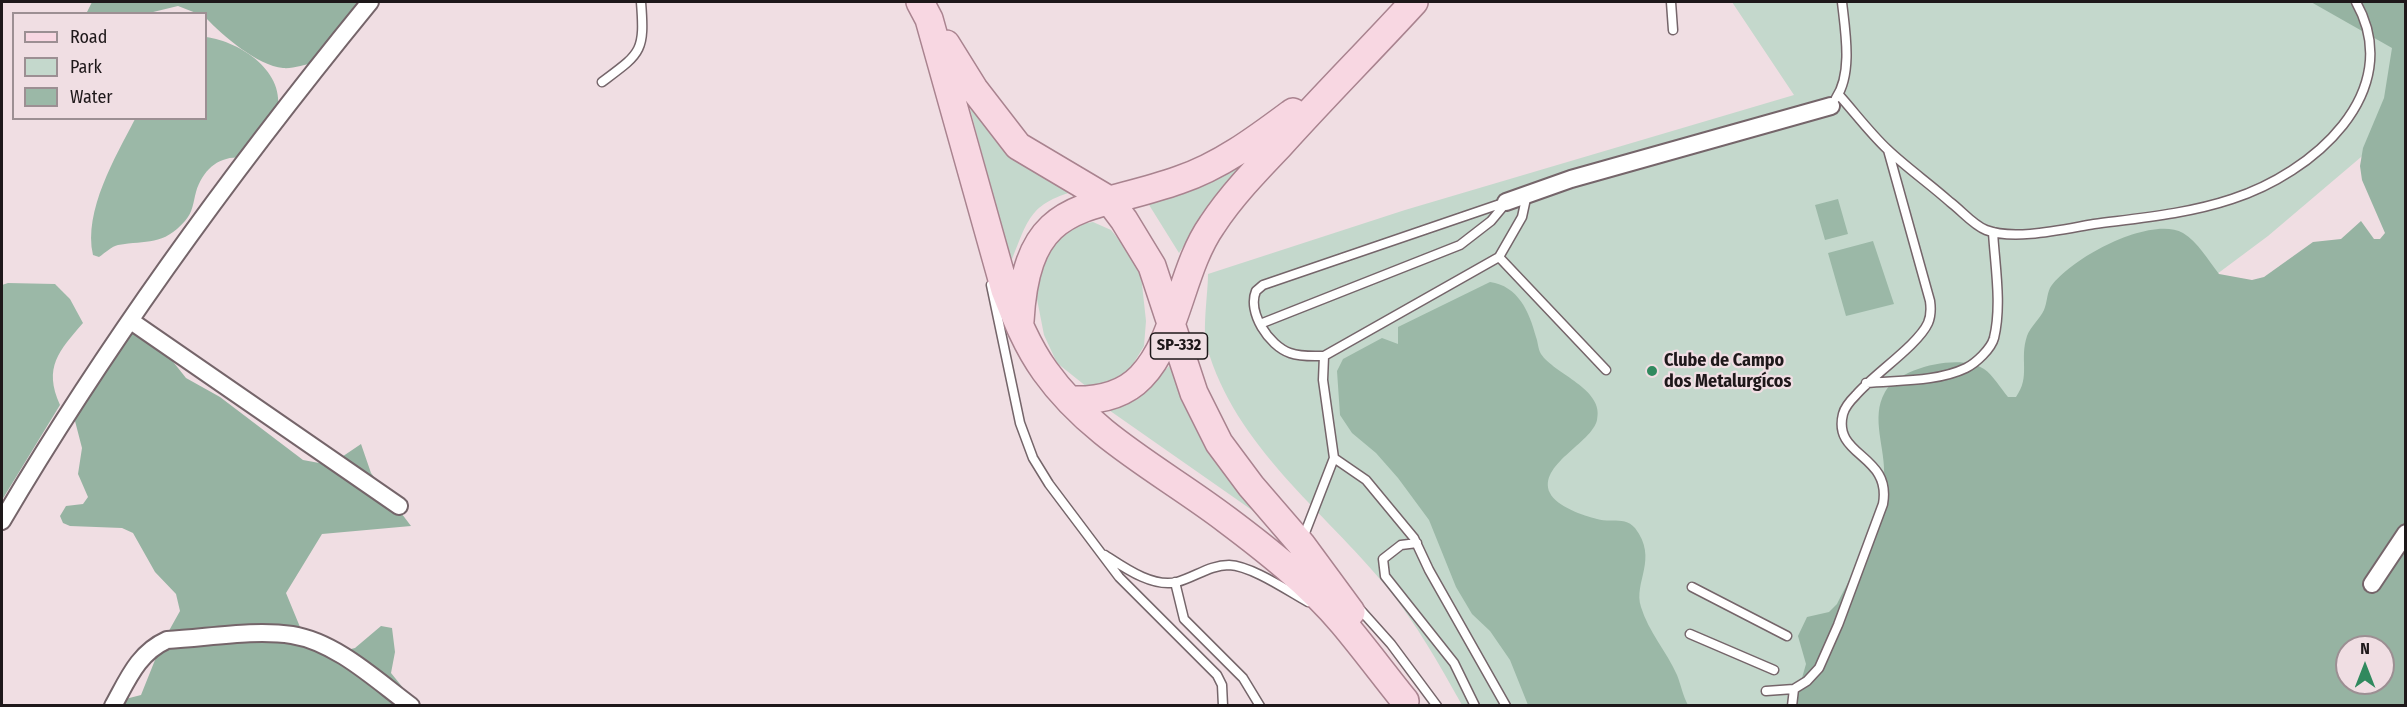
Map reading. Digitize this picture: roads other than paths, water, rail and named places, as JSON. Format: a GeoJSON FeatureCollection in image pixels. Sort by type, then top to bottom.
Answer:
{"type":"FeatureCollection","features":[{"type":"Feature","properties":{"kind":"main road"},"geometry":{"type":"LineString","coordinates":[[1070,400],[1093,401],[1110,396],[1140,378],[1160,350],[1194,258],[1211,226],[1234,195],[1414,2]]}},
{"type":"Feature","properties":{"kind":"main road","name":"SP-332"},"geometry":{"type":"LineString","coordinates":[[925,10],[974,89],[1018,146],[1109,200],[1141,244],[1152,267],[1194,393],[1219,443],[1251,486],[1301,544],[1333,588],[1379,652],[1406,703]]}},
{"type":"Feature","properties":{"kind":"main road","name":"SP-332"},"geometry":{"type":"LineString","coordinates":[[925,10],[1005,290],[1020,328],[1046,373],[1070,400],[1117,444],[1227,519],[1306,586],[1341,621],[1406,703]]}},
{"type":"Feature","properties":{"kind":"main road"},"geometry":{"type":"LineString","coordinates":[[1020,328],[1022,295],[1028,271],[1045,234],[1069,213],[1180,180],[1216,164],[1341,78]]}},
{"type":"Feature","properties":{"kind":"street"},"geometry":{"type":"LineString","coordinates":[[2,521],[55,430],[131,321],[300,88],[370,2]]}},
{"type":"Feature","properties":{"kind":"street"},"geometry":{"type":"LineString","coordinates":[[1506,202],[1571,179],[1835,101]]}},
{"type":"Feature","properties":{"kind":"street"},"geometry":{"type":"LineString","coordinates":[[131,321],[399,506]]}},
{"type":"Feature","properties":{"kind":"street"},"geometry":{"type":"LineString","coordinates":[[2372,584],[2406,533]]}},
{"type":"Feature","properties":{"kind":"street"},"geometry":{"type":"LineString","coordinates":[[113,705],[140,657],[154,646],[167,640],[265,634],[293,635],[321,644],[411,705]]}},
{"type":"Feature","properties":{"kind":"lane"},"geometry":{"type":"LineString","coordinates":[[602,82],[635,58],[643,33],[640,2]]}},
{"type":"Feature","properties":{"kind":"lane"},"geometry":{"type":"LineString","coordinates":[[1671,2],[1673,30]]}},
{"type":"Feature","properties":{"kind":"lane"},"geometry":{"type":"LineString","coordinates":[[1842,2],[1845,57],[1835,101],[1888,150],[1984,229],[1993,232],[2038,232],[2186,211],[2232,200],[2271,184],[2306,162],[2345,128],[2368,89],[2373,63],[2371,34],[2365,16],[2356,2]]}},
{"type":"Feature","properties":{"kind":"lane"},"geometry":{"type":"LineString","coordinates":[[1766,691],[1794,689],[1812,676],[1823,660],[1882,504],[1885,493],[1883,478],[1848,442],[1842,423],[1848,404],[1866,383],[1921,334],[1930,318],[1930,301],[1888,150]]}},
{"type":"Feature","properties":{"kind":"lane"},"geometry":{"type":"LineString","coordinates":[[1506,202],[1263,285],[1253,298],[1254,309],[1260,324],[1277,346],[1288,352],[1301,356],[1324,356],[1499,257],[1522,217],[1527,194]]}},
{"type":"Feature","properties":{"kind":"lane"},"geometry":{"type":"LineString","coordinates":[[1260,324],[1460,245],[1491,221],[1506,202]]}},
{"type":"Feature","properties":{"kind":"lane"},"geometry":{"type":"LineString","coordinates":[[982,210],[989,268]]}},
{"type":"Feature","properties":{"kind":"lane"},"geometry":{"type":"LineString","coordinates":[[1866,383],[1943,375],[1968,368],[1981,357],[1994,340],[1997,290],[1993,232]]}},
{"type":"Feature","properties":{"kind":"lane"},"geometry":{"type":"LineString","coordinates":[[1499,257],[1606,370]]}},
{"type":"Feature","properties":{"kind":"lane"},"geometry":{"type":"LineString","coordinates":[[990,278],[994,310],[1020,423],[1033,458],[1048,484],[1097,550],[1139,600],[1209,666],[1222,685],[1223,705]]}},
{"type":"Feature","properties":{"kind":"lane"},"geometry":{"type":"LineString","coordinates":[[1301,544],[1334,458],[1323,380],[1324,356]]}},
{"type":"Feature","properties":{"kind":"lane"},"geometry":{"type":"LineString","coordinates":[[1334,458],[1366,480],[1392,509],[1417,543],[1429,570],[1506,705]]}},
{"type":"Feature","properties":{"kind":"lane"},"geometry":{"type":"LineString","coordinates":[[1417,543],[1401,545],[1383,559],[1384,576],[1454,663],[1475,705]]}},
{"type":"Feature","properties":{"kind":"lane"},"geometry":{"type":"LineString","coordinates":[[1097,550],[1140,576],[1175,582],[1201,571],[1231,565],[1258,576],[1341,621]]}},
{"type":"Feature","properties":{"kind":"lane"},"geometry":{"type":"LineString","coordinates":[[1175,582],[1184,619],[1243,678],[1260,705]]}},
{"type":"Feature","properties":{"kind":"lane"},"geometry":{"type":"LineString","coordinates":[[1692,587],[1787,636]]}},
{"type":"Feature","properties":{"kind":"lane"},"geometry":{"type":"LineString","coordinates":[[1333,588],[1365,613],[1437,705]]}},
{"type":"Feature","properties":{"kind":"lane"},"geometry":{"type":"LineString","coordinates":[[1690,634],[1774,670]]}},
{"type":"Feature","properties":{"kind":"lane"},"geometry":{"type":"LineString","coordinates":[[1792,705],[1794,689]]}},
{"type":"Feature","properties":{"kind":"water"},"geometry":{"type":"Polygon","coordinates":[[[207,37],[220,40],[246,52],[268,72],[275,85],[278,98],[277,113],[267,130],[243,158],[220,161],[208,170],[199,184],[190,214],[169,235],[146,242],[118,245],[99,257],[93,255],[91,238],[93,220],[103,184],[134,120],[207,120],[207,37]]]}},
{"type":"Feature","properties":{"kind":"water"},"geometry":{"type":"Polygon","coordinates":[[[1838,199],[1848,234],[1825,240],[1815,205],[1838,199]]]}},
{"type":"Feature","properties":{"kind":"water"},"geometry":{"type":"Polygon","coordinates":[[[1873,241],[1894,304],[1846,316],[1828,253],[1873,241]]]}},
{"type":"Feature","properties":{"kind":"water"},"geometry":{"type":"Polygon","coordinates":[[[1490,282],[1500,284],[1515,294],[1530,318],[1541,354],[1593,399],[1597,409],[1597,420],[1593,429],[1551,473],[1548,483],[1550,493],[1558,502],[1578,513],[1591,518],[1627,522],[1635,528],[1642,539],[1645,550],[1639,598],[1641,607],[1648,625],[1677,675],[1688,705],[1528,705],[1510,660],[1490,631],[1472,614],[1456,587],[1429,520],[1398,478],[1376,453],[1352,433],[1340,415],[1337,371],[1343,359],[1382,338],[1398,344],[1398,327],[1490,282]]]}},
{"type":"Feature","properties":{"kind":"water"},"geometry":{"type":"Polygon","coordinates":[[[8,283],[55,284],[70,299],[83,323],[61,351],[53,370],[55,392],[60,405],[2,500],[2,285],[8,283]]]}},
{"type":"Feature","properties":{"kind":"place","name":"Clube de Campo dos Metalurgícos"},"geometry":{"type":"Point","coordinates":[1652,371]}}]}
